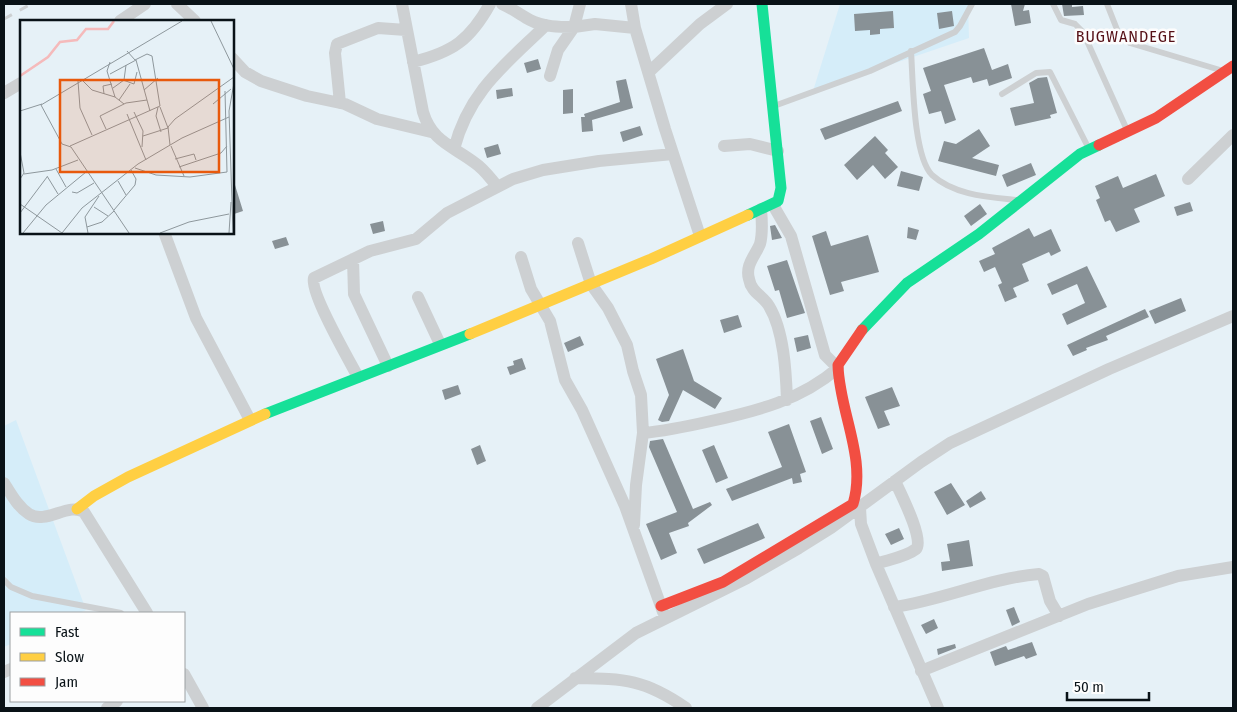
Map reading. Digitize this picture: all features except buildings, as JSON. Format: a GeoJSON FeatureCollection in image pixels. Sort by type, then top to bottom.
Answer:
{"type":"FeatureCollection","features":[{"type":"Feature","properties":{"kind":"street"},"geometry":{"type":"LineString","coordinates":[[177,4],[194,20]]}},
{"type":"Feature","properties":{"kind":"street"},"geometry":{"type":"LineString","coordinates":[[402,4],[423,112],[431,132]]}},
{"type":"Feature","properties":{"kind":"street"},"geometry":{"type":"LineString","coordinates":[[412,62],[443,54],[454,47],[478,26],[490,4]]}},
{"type":"Feature","properties":{"kind":"street"},"geometry":{"type":"LineString","coordinates":[[502,4],[532,21],[546,25],[574,27],[602,24],[635,28]]}},
{"type":"Feature","properties":{"kind":"street"},"geometry":{"type":"LineString","coordinates":[[550,76],[558,50],[574,27],[580,4]]}},
{"type":"Feature","properties":{"kind":"street"},"geometry":{"type":"LineString","coordinates":[[631,4],[635,28],[700,236]]}},
{"type":"Feature","properties":{"kind":"street"},"geometry":{"type":"LineString","coordinates":[[649,72],[700,24],[727,4]]}},
{"type":"Feature","properties":{"kind":"street"},"geometry":{"type":"LineString","coordinates":[[4,483],[23,509],[34,516],[47,516],[77,509],[128,476],[250,420],[539,306],[778,201],[781,188],[778,151],[762,4]]}},
{"type":"Feature","properties":{"kind":"street"},"geometry":{"type":"LineString","coordinates":[[121,20],[143,5]]}},
{"type":"Feature","properties":{"kind":"street"},"geometry":{"type":"LineString","coordinates":[[140,20],[143,5]]}},
{"type":"Feature","properties":{"kind":"street"},"geometry":{"type":"LineString","coordinates":[[454,149],[463,119],[487,83],[546,25]]}},
{"type":"Feature","properties":{"kind":"street"},"geometry":{"type":"LineString","coordinates":[[340,103],[335,53],[337,44],[378,28],[406,30]]}},
{"type":"Feature","properties":{"kind":"street"},"geometry":{"type":"LineString","coordinates":[[234,60],[245,72],[261,81],[306,96],[340,103],[377,119],[431,132],[478,165],[497,186]]}},
{"type":"Feature","properties":{"kind":"street"},"geometry":{"type":"LineString","coordinates":[[537,708],[552,703],[575,678],[663,611],[724,582],[853,504],[858,489],[856,466],[841,399],[838,368],[839,361],[846,350],[892,297],[940,259],[979,234],[1089,148],[1128,131],[1172,108],[1229,69]]}},
{"type":"Feature","properties":{"kind":"street"},"geometry":{"type":"LineString","coordinates":[[4,93],[20,84]]}},
{"type":"Feature","properties":{"kind":"street"},"geometry":{"type":"LineString","coordinates":[[1188,179],[1233,135]]}},
{"type":"Feature","properties":{"kind":"street"},"geometry":{"type":"LineString","coordinates":[[724,146],[750,144],[778,151]]}},
{"type":"Feature","properties":{"kind":"street"},"geometry":{"type":"LineString","coordinates":[[358,378],[330,325],[312,281],[320,274],[376,249],[416,239],[444,216],[497,186],[522,176],[560,167],[624,157],[673,154]]}},
{"type":"Feature","properties":{"kind":"street"},"geometry":{"type":"LineString","coordinates":[[767,207],[791,236],[825,354],[838,368]]}},
{"type":"Feature","properties":{"kind":"street"},"geometry":{"type":"LineString","coordinates":[[767,207],[760,243],[750,263],[748,277],[750,285],[769,305],[773,315],[783,350],[787,400]]}},
{"type":"Feature","properties":{"kind":"street"},"geometry":{"type":"LineString","coordinates":[[165,234],[196,318],[250,420]]}},
{"type":"Feature","properties":{"kind":"street"},"geometry":{"type":"LineString","coordinates":[[578,243],[591,284],[608,308],[629,349],[633,371],[643,403],[643,434],[636,485],[634,530]]}},
{"type":"Feature","properties":{"kind":"street"},"geometry":{"type":"LineString","coordinates":[[521,257],[539,306],[550,321],[564,376],[582,410],[634,530],[663,611]]}},
{"type":"Feature","properties":{"kind":"street"},"geometry":{"type":"LineString","coordinates":[[353,259],[354,294],[388,366]]}},
{"type":"Feature","properties":{"kind":"street"},"geometry":{"type":"LineString","coordinates":[[418,297],[440,344]]}},
{"type":"Feature","properties":{"kind":"street"},"geometry":{"type":"LineString","coordinates":[[663,611],[747,578],[799,548],[860,508],[950,443],[1110,369],[1233,316]]}},
{"type":"Feature","properties":{"kind":"street"},"geometry":{"type":"LineString","coordinates":[[643,434],[688,427],[748,413],[787,400],[816,386],[838,368]]}},
{"type":"Feature","properties":{"kind":"street"},"geometry":{"type":"LineString","coordinates":[[876,564],[908,553],[916,549],[919,544],[917,534],[896,481]]}},
{"type":"Feature","properties":{"kind":"street"},"geometry":{"type":"LineString","coordinates":[[860,508],[861,524],[876,564],[938,708]]}},
{"type":"Feature","properties":{"kind":"street"},"geometry":{"type":"LineString","coordinates":[[77,509],[87,516],[146,612]]}},
{"type":"Feature","properties":{"kind":"street"},"geometry":{"type":"LineString","coordinates":[[921,671],[1088,604],[1169,579],[1233,567]]}},
{"type":"Feature","properties":{"kind":"street"},"geometry":{"type":"LineString","coordinates":[[894,607],[936,599],[996,582],[1039,574],[1042,576],[1050,601],[1059,616]]}},
{"type":"Feature","properties":{"kind":"street"},"geometry":{"type":"LineString","coordinates":[[185,676],[203,708]]}},
{"type":"Feature","properties":{"kind":"street"},"geometry":{"type":"LineString","coordinates":[[575,678],[619,679],[640,682],[686,708]]}},
{"type":"Feature","properties":{"kind":"lane"},"geometry":{"type":"LineString","coordinates":[[773,106],[840,83],[957,30],[972,4]]}},
{"type":"Feature","properties":{"kind":"lane"},"geometry":{"type":"LineString","coordinates":[[1053,4],[1061,20],[1075,24],[1083,32],[1128,131]]}},
{"type":"Feature","properties":{"kind":"lane"},"geometry":{"type":"LineString","coordinates":[[1107,4],[1118,32],[1130,43],[1229,69]]}},
{"type":"Feature","properties":{"kind":"lane"},"geometry":{"type":"LineString","coordinates":[[912,52],[919,143],[926,166],[944,183],[962,191],[1020,201]]}},
{"type":"Feature","properties":{"kind":"lane"},"geometry":{"type":"LineString","coordinates":[[1002,94],[1036,72],[1050,72],[1089,148]]}},
{"type":"Feature","properties":{"kind":"lane"},"geometry":{"type":"LineString","coordinates":[[4,580],[11,587],[32,596],[116,612]]}},
{"type":"Feature","properties":{"kind":"shaded area"},"geometry":{"type":"Polygon","coordinates":[[[840,4],[968,4],[969,38],[813,91],[840,4]]]}},
{"type":"Feature","properties":{"kind":"shaded area"},"geometry":{"type":"Polygon","coordinates":[[[16,420],[86,610],[81,612],[10,612],[10,644],[4,647],[4,426],[16,420]]]}},
{"type":"Feature","properties":{"kind":"railway"},"geometry":{"type":"LineString","coordinates":[[4,19],[31,4]]}},
{"type":"Feature","properties":{"kind":"traffic: fast"},"geometry":{"type":"LineString","coordinates":[[748,215],[778,201],[781,188],[762,4]]}},
{"type":"Feature","properties":{"kind":"traffic: fast"},"geometry":{"type":"LineString","coordinates":[[862,330],[907,283],[979,234],[1080,154],[1099,145]]}},
{"type":"Feature","properties":{"kind":"traffic: fast"},"geometry":{"type":"LineString","coordinates":[[265,414],[470,334]]}},
{"type":"Feature","properties":{"kind":"traffic: slow"},"geometry":{"type":"LineString","coordinates":[[470,334],[651,259],[748,215]]}},
{"type":"Feature","properties":{"kind":"traffic: slow"},"geometry":{"type":"LineString","coordinates":[[77,509],[94,496],[128,477],[265,414]]}},
{"type":"Feature","properties":{"kind":"traffic: jam"},"geometry":{"type":"LineString","coordinates":[[1099,145],[1156,118],[1233,66]]}},
{"type":"Feature","properties":{"kind":"traffic: jam"},"geometry":{"type":"LineString","coordinates":[[661,606],[723,582],[853,504],[857,469],[838,365],[862,330]]}},
{"type":"Feature","properties":{"kind":"district","name":"BUGWANDEGE"},"geometry":{"type":"Point","coordinates":[1126,36]}}]}
